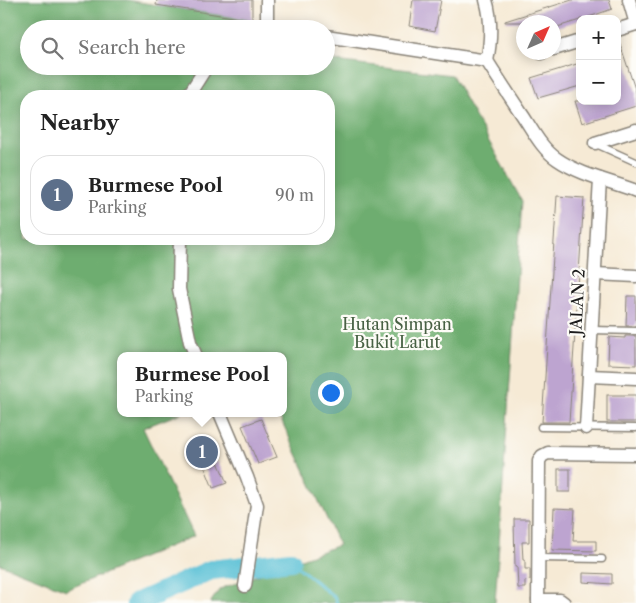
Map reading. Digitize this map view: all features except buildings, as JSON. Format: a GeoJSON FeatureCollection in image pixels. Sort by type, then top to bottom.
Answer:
{"type":"FeatureCollection","features":[{"type":"Feature","properties":{"kind":"street"},"geometry":{"type":"LineString","coordinates":[[267,0],[268,20]]}},
{"type":"Feature","properties":{"kind":"street"},"geometry":{"type":"LineString","coordinates":[[486,0],[490,22],[490,47],[487,61],[547,151],[569,166],[636,191]]}},
{"type":"Feature","properties":{"kind":"street"},"geometry":{"type":"LineString","coordinates":[[621,29],[636,24],[629,0]]}},
{"type":"Feature","properties":{"kind":"street"},"geometry":{"type":"LineString","coordinates":[[335,37],[487,61]]}},
{"type":"Feature","properties":{"kind":"street"},"geometry":{"type":"LineString","coordinates":[[561,47],[576,42]]}},
{"type":"Feature","properties":{"kind":"street"},"geometry":{"type":"LineString","coordinates":[[192,90],[201,75]]}},
{"type":"Feature","properties":{"kind":"street"},"geometry":{"type":"LineString","coordinates":[[595,143],[636,130]]}},
{"type":"Feature","properties":{"kind":"street","name":"JALAN 2"},"geometry":{"type":"LineString","coordinates":[[586,428],[600,179]]}},
{"type":"Feature","properties":{"kind":"street"},"geometry":{"type":"LineString","coordinates":[[180,245],[179,289],[190,342],[194,352]]}},
{"type":"Feature","properties":{"kind":"street"},"geometry":{"type":"LineString","coordinates":[[595,274],[636,276]]}},
{"type":"Feature","properties":{"kind":"street"},"geometry":{"type":"LineString","coordinates":[[589,376],[636,378]]}},
{"type":"Feature","properties":{"kind":"street"},"geometry":{"type":"LineString","coordinates":[[222,417],[248,477],[257,505],[245,586]]}},
{"type":"Feature","properties":{"kind":"street"},"geometry":{"type":"LineString","coordinates":[[564,603],[560,600],[538,601],[539,461],[542,456],[548,453],[636,454]]}},
{"type":"Feature","properties":{"kind":"lane"},"geometry":{"type":"LineString","coordinates":[[595,143],[636,162]]}},
{"type":"Feature","properties":{"kind":"lane"},"geometry":{"type":"LineString","coordinates":[[592,330],[636,331]]}},
{"type":"Feature","properties":{"kind":"lane"},"geometry":{"type":"LineString","coordinates":[[541,428],[636,428]]}},
{"type":"Feature","properties":{"kind":"lane"},"geometry":{"type":"LineString","coordinates":[[539,558],[602,559]]}},
{"type":"Feature","properties":{"kind":"green space","name":"Hutan Simpan Bukit Larut"},"geometry":{"type":"Polygon","coordinates":[[[0,0],[126,0],[252,20],[20,20],[20,75],[335,75],[335,61],[452,75],[522,201],[495,603],[210,603],[220,589],[339,545],[280,417],[287,417],[287,352],[117,352],[117,417],[171,417],[143,428],[194,536],[66,590],[0,564],[0,0]]]}},
{"type":"Feature","properties":{"kind":"waterway"},"geometry":{"type":"LineString","coordinates":[[291,561],[334,597],[337,603]]}},
{"type":"Feature","properties":{"kind":"waterway"},"geometry":{"type":"LineString","coordinates":[[136,603],[211,570],[291,561]]}},
{"type":"Feature","properties":{"kind":"place","name":"Burmese Pool"},"geometry":{"type":"Point","coordinates":[202,452]}}]}
